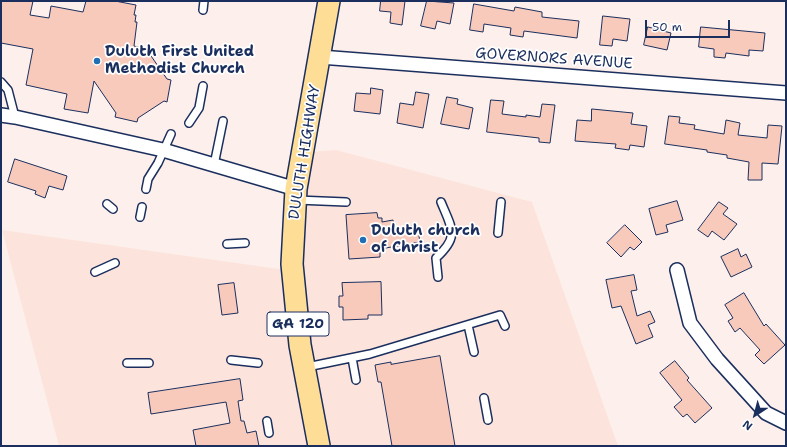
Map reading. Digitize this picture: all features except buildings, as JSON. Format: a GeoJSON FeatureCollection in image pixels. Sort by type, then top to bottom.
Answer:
{"type":"FeatureCollection","features":[{"type":"Feature","properties":{"kind":"main road","name":"DULUTH HIGHWAY"},"geometry":{"type":"LineString","coordinates":[[319,446],[300,345],[292,264],[296,195],[330,1]]}},
{"type":"Feature","properties":{"kind":"street","name":"GOVERNORS AVENUE"},"geometry":{"type":"LineString","coordinates":[[320,56],[786,93]]}},
{"type":"Feature","properties":{"kind":"street"},"geometry":{"type":"LineString","coordinates":[[1,115],[163,150],[214,165],[296,195]]}},
{"type":"Feature","properties":{"kind":"street"},"geometry":{"type":"LineString","coordinates":[[678,270],[690,323],[717,359],[766,413],[786,423]]}},
{"type":"Feature","properties":{"kind":"lane"},"geometry":{"type":"LineString","coordinates":[[203,10],[204,1]]}},
{"type":"Feature","properties":{"kind":"lane"},"geometry":{"type":"LineString","coordinates":[[1,82],[8,90],[14,117]]}},
{"type":"Feature","properties":{"kind":"lane"},"geometry":{"type":"LineString","coordinates":[[189,122],[199,108],[203,86]]}},
{"type":"Feature","properties":{"kind":"lane"},"geometry":{"type":"LineString","coordinates":[[214,165],[223,121]]}},
{"type":"Feature","properties":{"kind":"lane"},"geometry":{"type":"LineString","coordinates":[[146,189],[148,179],[158,163],[171,134]]}},
{"type":"Feature","properties":{"kind":"lane"},"geometry":{"type":"LineString","coordinates":[[139,177],[148,179]]}},
{"type":"Feature","properties":{"kind":"lane"},"geometry":{"type":"LineString","coordinates":[[296,195],[346,202]]}},
{"type":"Feature","properties":{"kind":"lane"},"geometry":{"type":"LineString","coordinates":[[438,277],[436,258],[449,246],[452,229],[441,202]]}},
{"type":"Feature","properties":{"kind":"lane"},"geometry":{"type":"LineString","coordinates":[[498,233],[501,202]]}},
{"type":"Feature","properties":{"kind":"lane"},"geometry":{"type":"LineString","coordinates":[[140,217],[142,207]]}},
{"type":"Feature","properties":{"kind":"lane"},"geometry":{"type":"LineString","coordinates":[[227,244],[245,243]]}},
{"type":"Feature","properties":{"kind":"lane"},"geometry":{"type":"LineString","coordinates":[[95,272],[115,262]]}},
{"type":"Feature","properties":{"kind":"lane"},"geometry":{"type":"LineString","coordinates":[[305,368],[352,358],[500,315],[505,326]]}},
{"type":"Feature","properties":{"kind":"lane"},"geometry":{"type":"LineString","coordinates":[[468,325],[474,352]]}},
{"type":"Feature","properties":{"kind":"lane"},"geometry":{"type":"LineString","coordinates":[[352,358],[356,380]]}},
{"type":"Feature","properties":{"kind":"lane"},"geometry":{"type":"LineString","coordinates":[[231,360],[258,363]]}},
{"type":"Feature","properties":{"kind":"lane"},"geometry":{"type":"LineString","coordinates":[[127,363],[149,363]]}},
{"type":"Feature","properties":{"kind":"lane"},"geometry":{"type":"LineString","coordinates":[[484,398],[488,420]]}},
{"type":"Feature","properties":{"kind":"lane"},"geometry":{"type":"LineString","coordinates":[[267,421],[268,433]]}},
{"type":"Feature","properties":{"kind":"shaded area"},"geometry":{"type":"Polygon","coordinates":[[[336,150],[532,202],[618,446],[59,446],[2,230],[286,270],[296,153],[336,150]]]}},
{"type":"Feature","properties":{"kind":"place","name":"Duluth First United Methodist Church"},"geometry":{"type":"Point","coordinates":[97,61]}},
{"type":"Feature","properties":{"kind":"place","name":"Duluth church of Christ"},"geometry":{"type":"Point","coordinates":[363,240]}}]}
